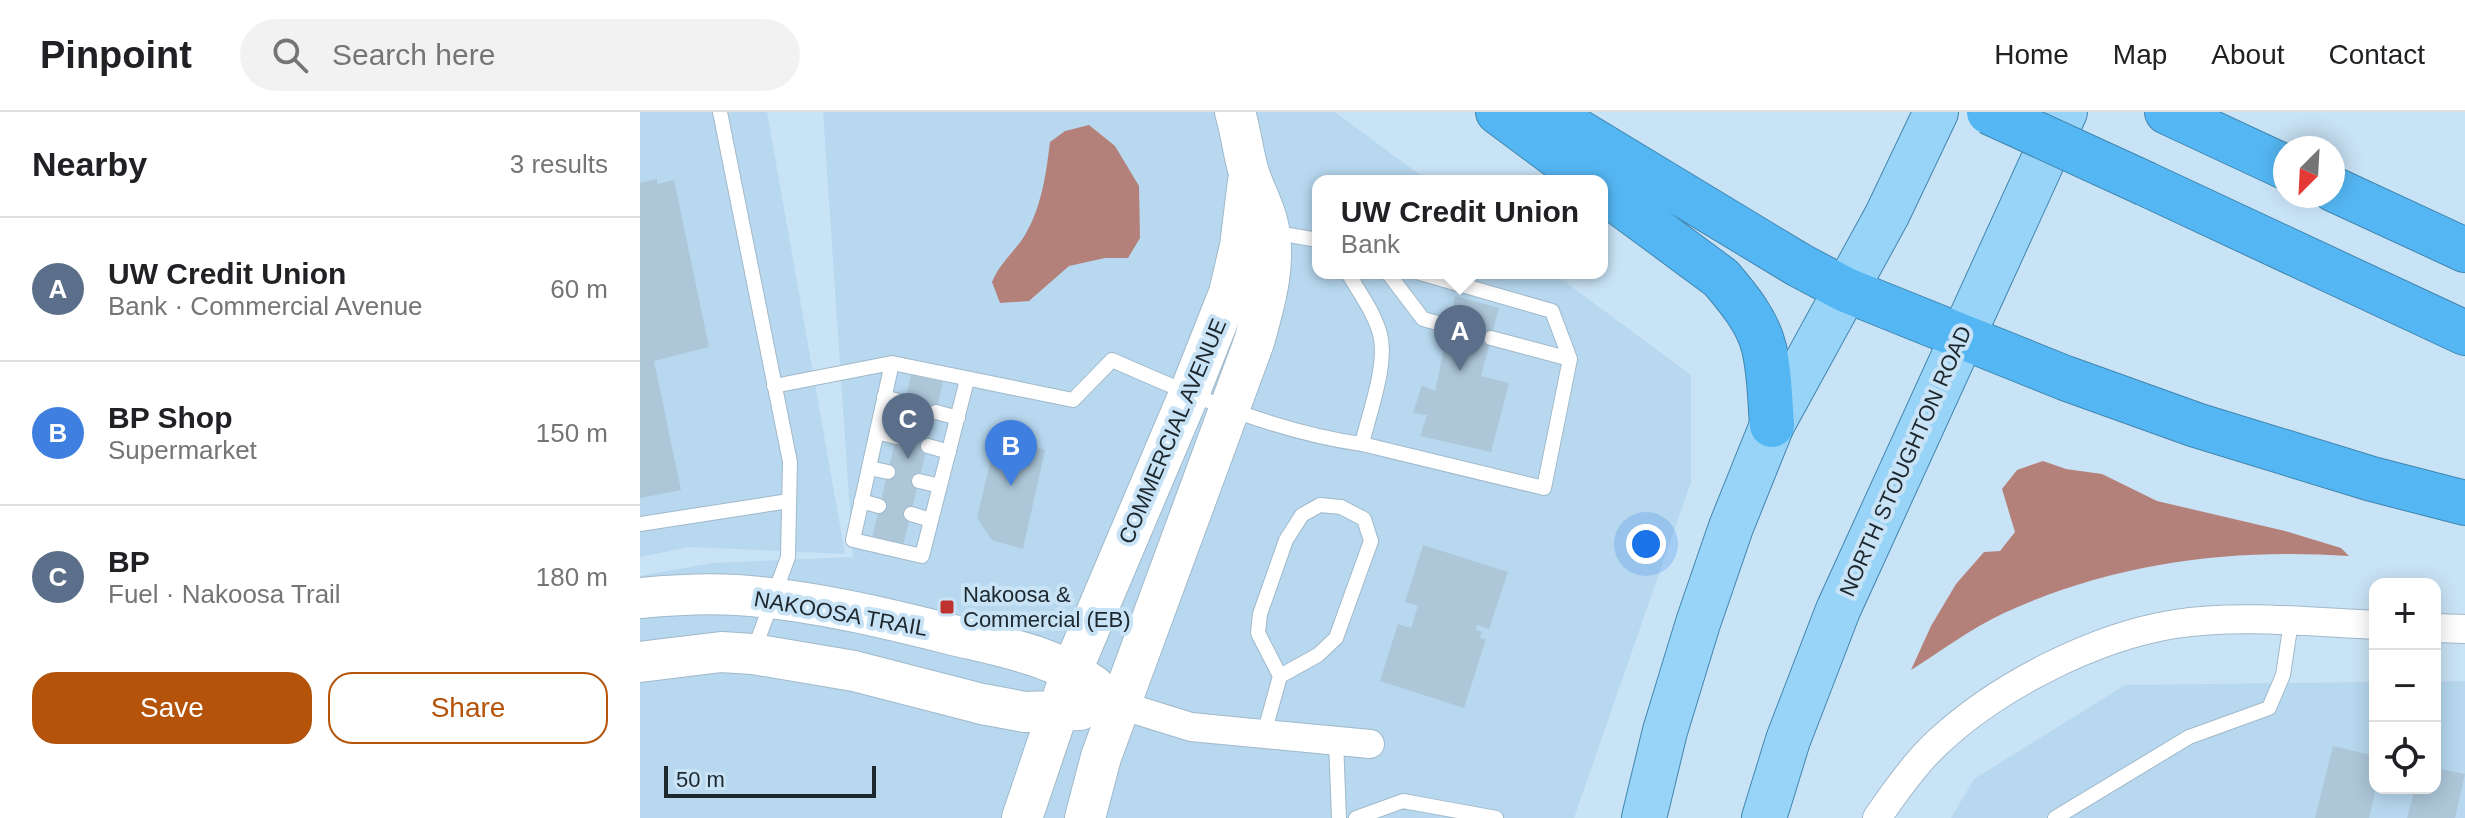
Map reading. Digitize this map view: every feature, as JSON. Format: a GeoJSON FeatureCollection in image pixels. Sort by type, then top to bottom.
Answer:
{"type":"FeatureCollection","features":[{"type":"Feature","properties":{"kind":"highway"},"geometry":{"type":"LineString","coordinates":[[1498,112],[1583,175]]}},
{"type":"Feature","properties":{"kind":"highway"},"geometry":{"type":"LineString","coordinates":[[1546,112],[1799,265],[1846,290],[2065,378],[2196,425],[2372,479],[2465,503]]}},
{"type":"Feature","properties":{"kind":"highway"},"geometry":{"type":"LineString","coordinates":[[1989,112],[2465,333]]}},
{"type":"Feature","properties":{"kind":"highway"},"geometry":{"type":"LineString","coordinates":[[2172,114],[2273,161]]}},
{"type":"Feature","properties":{"kind":"highway"},"geometry":{"type":"LineString","coordinates":[[1608,194],[1721,278],[1736,295],[1764,347],[1772,425]]}},
{"type":"Feature","properties":{"kind":"highway"},"geometry":{"type":"LineString","coordinates":[[2345,195],[2465,250]]}},
{"type":"Feature","properties":{"kind":"main road"},"geometry":{"type":"LineString","coordinates":[[1644,818],[1665,731],[1698,623],[1731,527],[1772,425],[1887,215],[1936,112]]}},
{"type":"Feature","properties":{"kind":"main road","name":"NORTH STOUGHTON ROAD"},"geometry":{"type":"LineString","coordinates":[[1764,818],[1788,740],[1838,610],[2065,112]]}},
{"type":"Feature","properties":{"kind":"street","name":"COMMERCIAL AVENUE"},"geometry":{"type":"LineString","coordinates":[[1085,818],[1101,757],[1263,313],[1271,258],[1269,231],[1249,173],[1235,112]]}},
{"type":"Feature","properties":{"kind":"street","name":"COMMERCIAL AVENUE"},"geometry":{"type":"LineString","coordinates":[[1022,818],[1072,670],[1229,293],[1240,246],[1249,173]]}},
{"type":"Feature","properties":{"kind":"street","name":"NAKOOSA TRAIL"},"geometry":{"type":"LineString","coordinates":[[640,598],[697,594],[771,599],[871,615],[1035,655],[1072,670],[1120,705],[1191,727],[1370,744]]}},
{"type":"Feature","properties":{"kind":"street"},"geometry":{"type":"LineString","coordinates":[[1877,818],[1937,743],[2027,679],[2100,645],[2175,624],[2215,620],[2369,625]]}},
{"type":"Feature","properties":{"kind":"street"},"geometry":{"type":"LineString","coordinates":[[2441,628],[2465,629]]}},
{"type":"Feature","properties":{"kind":"street","name":"NAKOOSA TRAIL"},"geometry":{"type":"LineString","coordinates":[[640,662],[721,652],[753,654],[854,671],[1025,712],[1120,705]]}},
{"type":"Feature","properties":{"kind":"lane"},"geometry":{"type":"LineString","coordinates":[[720,112],[790,462],[788,557],[753,654]]}},
{"type":"Feature","properties":{"kind":"lane"},"geometry":{"type":"LineString","coordinates":[[1269,231],[1312,239]]}},
{"type":"Feature","properties":{"kind":"lane"},"geometry":{"type":"LineString","coordinates":[[1351,279],[1380,334],[1383,354],[1362,444]]}},
{"type":"Feature","properties":{"kind":"lane"},"geometry":{"type":"LineString","coordinates":[[1393,279],[1423,319],[1448,326]]}},
{"type":"Feature","properties":{"kind":"lane"},"geometry":{"type":"LineString","coordinates":[[774,386],[892,363],[1073,400],[1112,360],[1189,394],[1319,438],[1362,444],[1544,488],[1570,359],[1552,311],[1441,279]]}},
{"type":"Feature","properties":{"kind":"lane"},"geometry":{"type":"LineString","coordinates":[[1491,338],[1570,359]]}},
{"type":"Feature","properties":{"kind":"lane"},"geometry":{"type":"LineString","coordinates":[[892,363],[853,540],[922,556],[967,380]]}},
{"type":"Feature","properties":{"kind":"lane"},"geometry":{"type":"LineString","coordinates":[[884,397],[905,403]]}},
{"type":"Feature","properties":{"kind":"lane"},"geometry":{"type":"LineString","coordinates":[[936,412],[958,418]]}},
{"type":"Feature","properties":{"kind":"lane"},"geometry":{"type":"LineString","coordinates":[[877,432],[896,437]]}},
{"type":"Feature","properties":{"kind":"lane"},"geometry":{"type":"LineString","coordinates":[[928,446],[949,452]]}},
{"type":"Feature","properties":{"kind":"lane"},"geometry":{"type":"LineString","coordinates":[[869,468],[888,472]]}},
{"type":"Feature","properties":{"kind":"lane"},"geometry":{"type":"LineString","coordinates":[[919,481],[940,486]]}},
{"type":"Feature","properties":{"kind":"lane"},"geometry":{"type":"LineString","coordinates":[[640,524],[789,501]]}},
{"type":"Feature","properties":{"kind":"lane"},"geometry":{"type":"LineString","coordinates":[[861,501],[879,506]]}},
{"type":"Feature","properties":{"kind":"lane"},"geometry":{"type":"LineString","coordinates":[[1264,734],[1280,676],[1258,633],[1260,614],[1286,540],[1302,515],[1320,505],[1341,507],[1364,519],[1371,541],[1336,638],[1318,655],[1280,676]]}},
{"type":"Feature","properties":{"kind":"lane"},"geometry":{"type":"LineString","coordinates":[[911,514],[931,520]]}},
{"type":"Feature","properties":{"kind":"lane"},"geometry":{"type":"LineString","coordinates":[[2055,818],[2189,737],[2269,708],[2283,675],[2291,622]]}},
{"type":"Feature","properties":{"kind":"lane"},"geometry":{"type":"LineString","coordinates":[[1336,741],[1339,818]]}},
{"type":"Feature","properties":{"kind":"lane"},"geometry":{"type":"LineString","coordinates":[[1356,818],[1403,801],[1496,818]]}},
{"type":"Feature","properties":{"kind":"shaded area"},"geometry":{"type":"Polygon","coordinates":[[[640,112],[767,112],[845,554],[689,547],[640,557],[640,112]]]}},
{"type":"Feature","properties":{"kind":"shaded area"},"geometry":{"type":"Polygon","coordinates":[[[823,112],[1335,112],[1420,175],[1312,175],[1312,279],[1561,279],[1691,375],[1691,482],[1574,818],[640,818],[640,576],[712,563],[853,557],[823,112]]]}},
{"type":"Feature","properties":{"kind":"shaded area"},"geometry":{"type":"Polygon","coordinates":[[[1089,125],[1115,146],[1139,186],[1140,238],[1128,258],[1105,258],[1069,266],[1029,301],[1000,303],[992,282],[1025,235],[1036,213],[1050,142],[1065,131],[1089,125]]]}},
{"type":"Feature","properties":{"kind":"shaded area"},"geometry":{"type":"Polygon","coordinates":[[[2043,461],[2066,469],[2102,474],[2157,501],[2285,531],[2341,548],[2349,556],[2260,554],[2216,557],[2130,571],[2087,582],[1992,619],[1911,670],[1931,626],[1956,584],[1984,552],[2000,551],[2015,532],[2002,489],[2017,470],[2043,461]]]}},
{"type":"Feature","properties":{"kind":"shaded area"},"geometry":{"type":"Polygon","coordinates":[[[2465,681],[2465,818],[1951,818],[1974,779],[2125,685],[2369,682],[2369,794],[2441,794],[2441,682],[2465,681]]]}},
{"type":"Feature","properties":{"kind":"building"},"geometry":{"type":"Polygon","coordinates":[[[657,179],[657,184],[674,180],[709,347],[654,361],[681,490],[640,498],[640,183],[657,179]]]}},
{"type":"Feature","properties":{"kind":"building"},"geometry":{"type":"Polygon","coordinates":[[[1455,296],[1499,308],[1481,376],[1509,383],[1491,452],[1420,436],[1427,415],[1413,413],[1422,385],[1435,391],[1455,296]]]}},
{"type":"Feature","properties":{"kind":"building"},"geometry":{"type":"Polygon","coordinates":[[[911,375],[943,382],[903,546],[872,538],[911,375]]]}},
{"type":"Feature","properties":{"kind":"building"},"geometry":{"type":"Polygon","coordinates":[[[1015,441],[1045,450],[1023,549],[992,540],[977,518],[992,454],[1015,441]]]}},
{"type":"Feature","properties":{"kind":"building"},"geometry":{"type":"Polygon","coordinates":[[[1423,545],[1508,572],[1489,629],[1477,625],[1476,630],[1482,632],[1480,638],[1486,639],[1464,708],[1380,681],[1398,624],[1411,628],[1418,606],[1405,602],[1423,545]]]}},
{"type":"Feature","properties":{"kind":"building"},"geometry":{"type":"Polygon","coordinates":[[[2333,746],[2369,755],[2369,794],[2375,794],[2369,818],[2315,818],[2333,746]]]}},
{"type":"Feature","properties":{"kind":"building"},"geometry":{"type":"Polygon","coordinates":[[[2441,769],[2465,774],[2455,818],[2407,818],[2413,794],[2441,794],[2441,769]]]}},
{"type":"Feature","properties":{"kind":"place","name":"UW Credit Union"},"geometry":{"type":"Point","coordinates":[1460,371]}},
{"type":"Feature","properties":{"kind":"place","name":"BP"},"geometry":{"type":"Point","coordinates":[908,459]}},
{"type":"Feature","properties":{"kind":"place","name":"BP Shop"},"geometry":{"type":"Point","coordinates":[1011,486]}},
{"type":"Feature","properties":{"kind":"place","name":"Nakoosa & Commercial (EB)"},"geometry":{"type":"Point","coordinates":[947,607]}}]}
